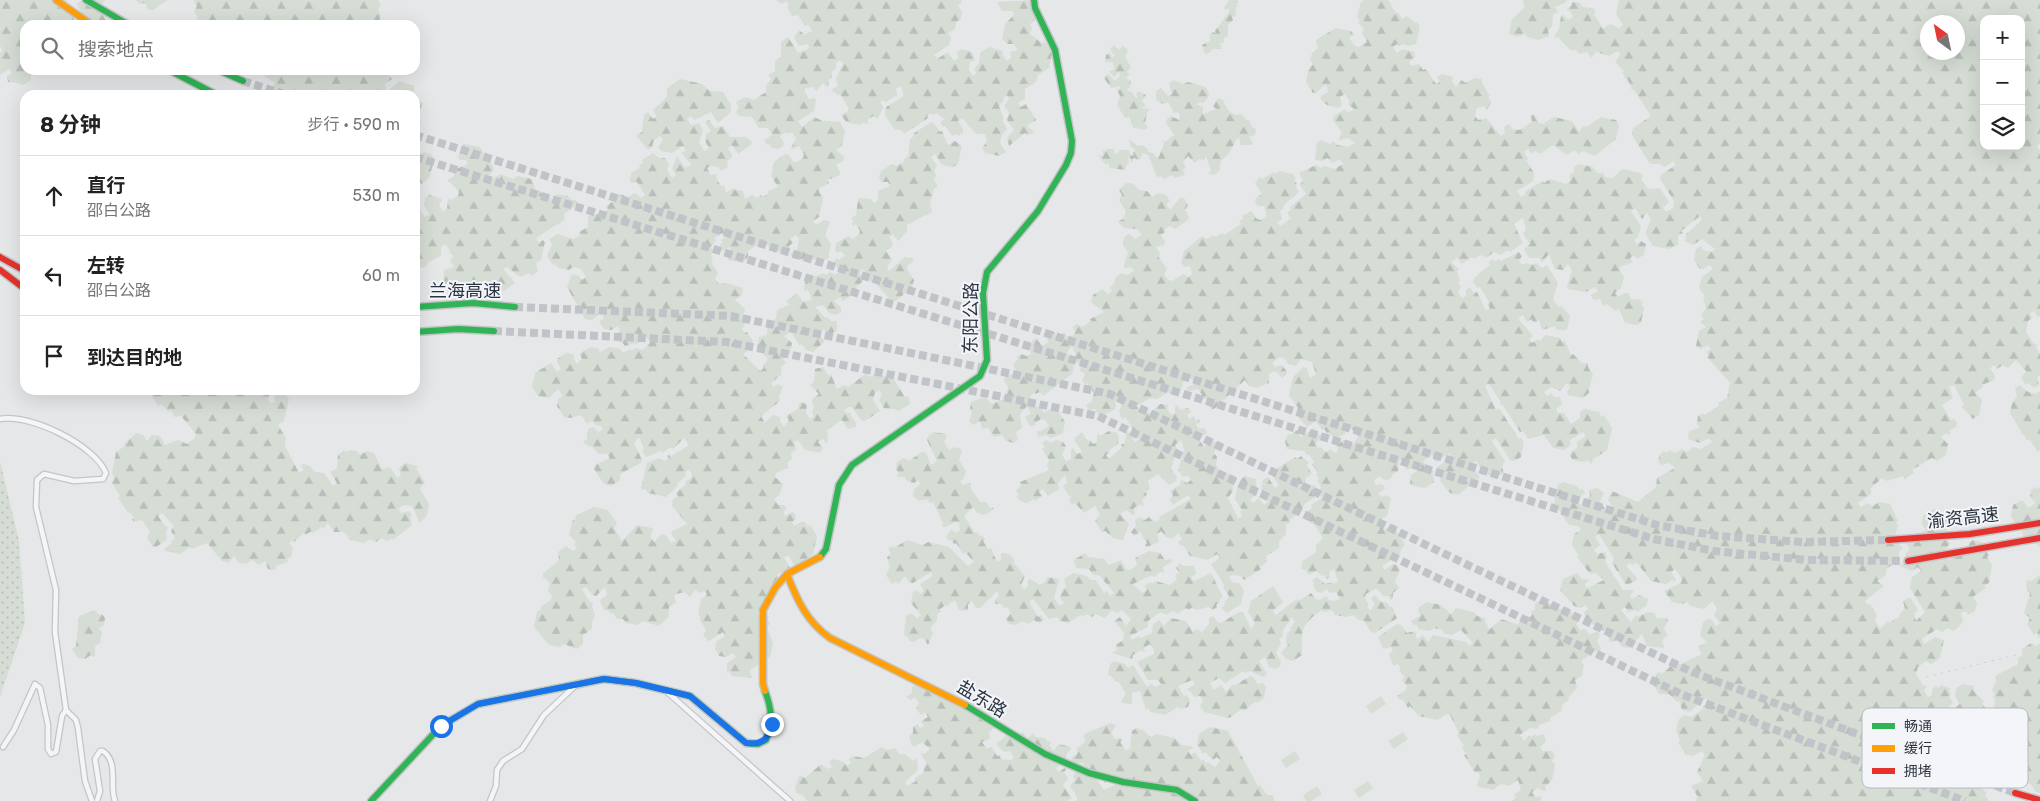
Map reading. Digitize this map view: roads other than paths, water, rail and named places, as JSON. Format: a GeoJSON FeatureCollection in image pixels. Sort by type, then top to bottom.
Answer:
{"type":"FeatureCollection","features":[{"type":"Feature","properties":{"kind":"main road"},"geometry":{"type":"LineString","coordinates":[[56,0],[85,20]]}},
{"type":"Feature","properties":{"kind":"main road"},"geometry":{"type":"LineString","coordinates":[[86,0],[120,20]]}},
{"type":"Feature","properties":{"kind":"main road","name":"东阳公路"},"geometry":{"type":"LineString","coordinates":[[787,574],[821,557],[826,549],[839,485],[852,465],[973,382],[980,376],[987,360],[983,294],[987,272],[1038,211],[1071,153],[1072,141],[1055,50],[1035,8],[1034,0]]}},
{"type":"Feature","properties":{"kind":"main road"},"geometry":{"type":"LineString","coordinates":[[179,75],[207,90]]}},
{"type":"Feature","properties":{"kind":"main road"},"geometry":{"type":"LineString","coordinates":[[229,75],[243,81]]}},
{"type":"Feature","properties":{"kind":"main road"},"geometry":{"type":"LineString","coordinates":[[0,257],[20,268]]}},
{"type":"Feature","properties":{"kind":"main road"},"geometry":{"type":"LineString","coordinates":[[0,270],[20,285]]}},
{"type":"Feature","properties":{"kind":"main road","name":"兰海高速"},"geometry":{"type":"LineString","coordinates":[[420,307],[473,303],[515,307]]}},
{"type":"Feature","properties":{"kind":"main road"},"geometry":{"type":"LineString","coordinates":[[420,332],[458,329],[494,331]]}},
{"type":"Feature","properties":{"kind":"main road","name":"渝资高速"},"geometry":{"type":"LineString","coordinates":[[1888,540],[1970,534],[2040,523]]}},
{"type":"Feature","properties":{"kind":"main road","name":"渝资高速"},"geometry":{"type":"LineString","coordinates":[[1908,562],[2040,538]]}},
{"type":"Feature","properties":{"kind":"main road"},"geometry":{"type":"LineString","coordinates":[[371,801],[441,726],[478,704],[604,679],[663,688],[690,696],[746,743],[758,744],[766,740],[772,724],[772,709],[763,684],[763,610],[775,588],[787,574]]}},
{"type":"Feature","properties":{"kind":"main road","name":"盐东路"},"geometry":{"type":"LineString","coordinates":[[787,574],[797,601],[817,631],[966,705],[1045,754],[1089,773],[1115,780],[1177,790],[1195,801]]}},
{"type":"Feature","properties":{"kind":"main road"},"geometry":{"type":"LineString","coordinates":[[2016,792],[2040,800]]}},
{"type":"Feature","properties":{"kind":"street"},"geometry":{"type":"LineString","coordinates":[[0,419],[10,417],[27,420],[65,436],[86,450],[106,473],[103,479],[86,481],[74,481],[44,474],[37,480],[36,507],[56,590],[55,632],[66,710],[76,720],[85,781],[92,801]]}},
{"type":"Feature","properties":{"kind":"street"},"geometry":{"type":"LineString","coordinates":[[3,747],[14,730],[35,684],[40,688],[48,725],[48,750],[51,754],[56,752],[62,716],[66,710]]}},
{"type":"Feature","properties":{"kind":"street"},"geometry":{"type":"LineString","coordinates":[[490,801],[496,786],[497,770],[503,761],[522,749],[544,715],[577,684]]}},
{"type":"Feature","properties":{"kind":"street"},"geometry":{"type":"LineString","coordinates":[[663,688],[790,801]]}},
{"type":"Feature","properties":{"kind":"street"},"geometry":{"type":"LineString","coordinates":[[97,801],[100,791],[95,759],[96,754],[103,751],[109,757],[111,765],[114,801]]}},
{"type":"Feature","properties":{"kind":"tunnel"},"geometry":{"type":"LineString","coordinates":[[243,81],[271,90]]}},
{"type":"Feature","properties":{"kind":"tunnel"},"geometry":{"type":"LineString","coordinates":[[420,137],[1657,525],[1718,536],[1802,542],[1888,540]]}},
{"type":"Feature","properties":{"kind":"tunnel"},"geometry":{"type":"LineString","coordinates":[[420,159],[1654,539],[1714,551],[1807,560],[1908,561]]}},
{"type":"Feature","properties":{"kind":"tunnel"},"geometry":{"type":"LineString","coordinates":[[515,307],[731,316],[1110,394],[1692,672],[1862,736]]}},
{"type":"Feature","properties":{"kind":"tunnel"},"geometry":{"type":"LineString","coordinates":[[494,331],[727,342],[1098,416],[1683,695],[1862,762]]}},
{"type":"Feature","properties":{"kind":"tunnel"},"geometry":{"type":"LineString","coordinates":[[1930,788],[1965,801]]}},
{"type":"Feature","properties":{"kind":"tunnel"},"geometry":{"type":"LineString","coordinates":[[2002,788],[2015,793]]}},
{"type":"Feature","properties":{"kind":"railway"},"geometry":{"type":"LineString","coordinates":[[1926,677],[2020,654]]}}]}
